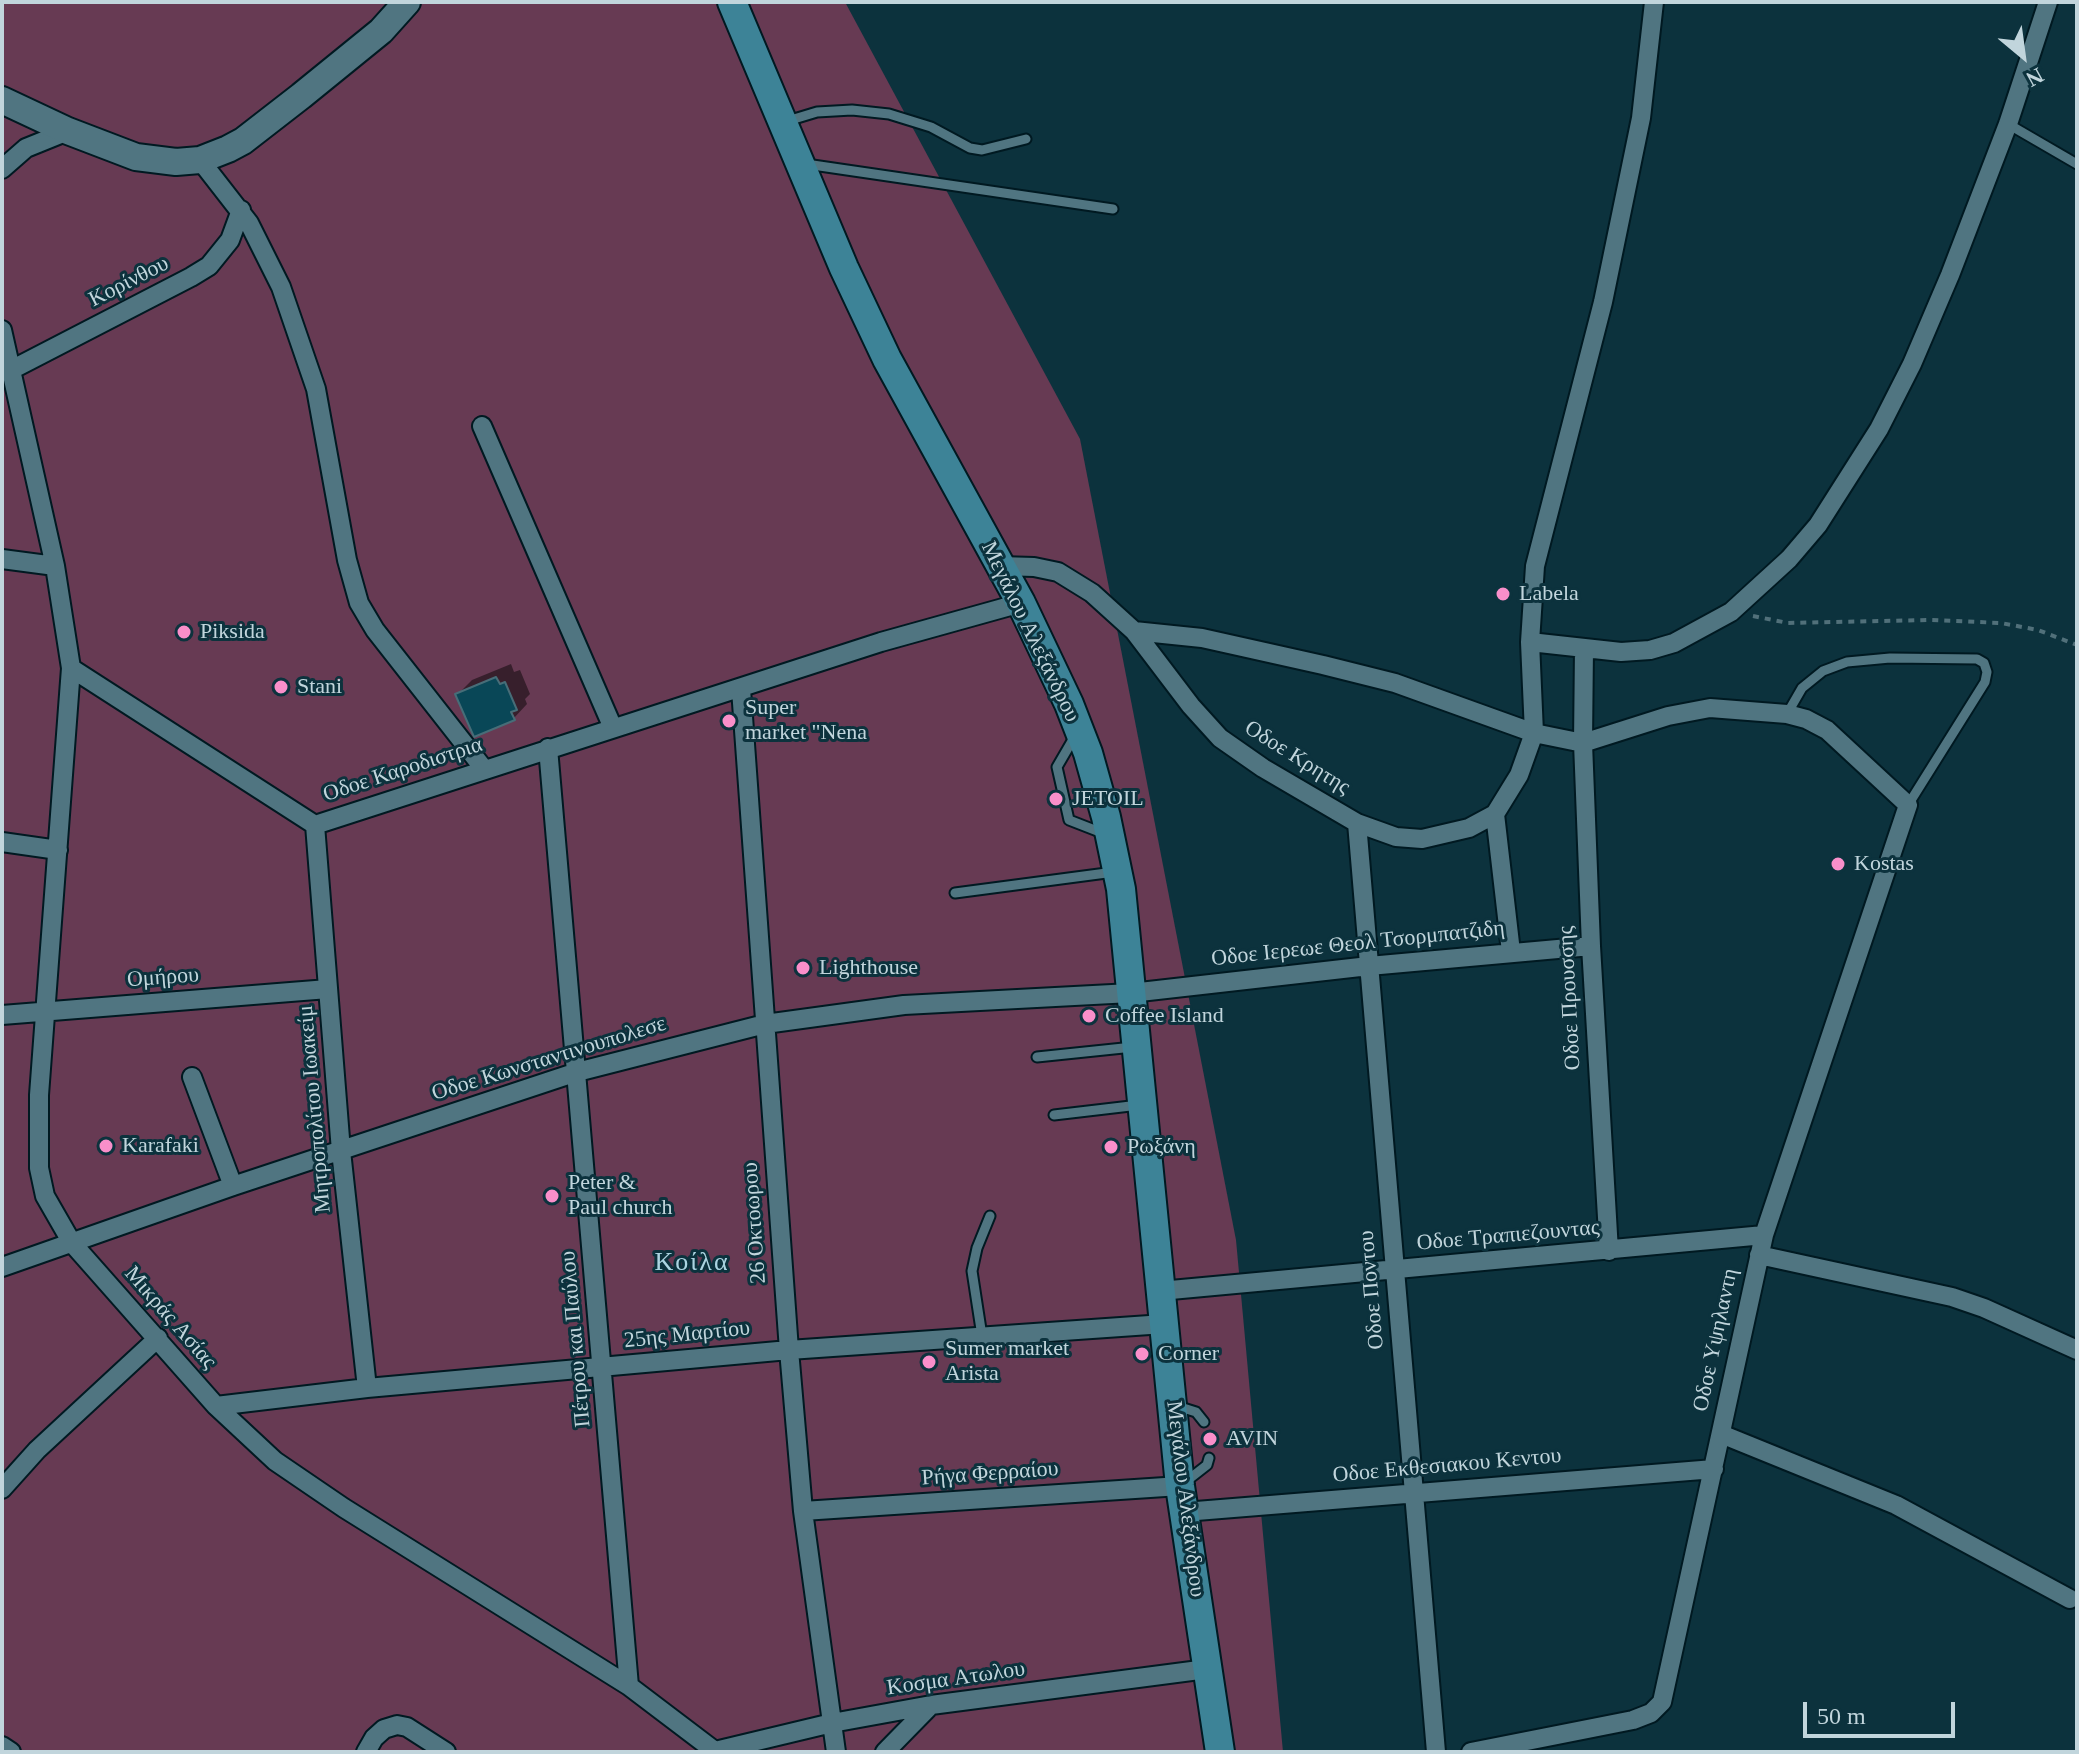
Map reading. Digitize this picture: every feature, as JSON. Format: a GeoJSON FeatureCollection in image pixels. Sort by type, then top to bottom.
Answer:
{"type":"FeatureCollection","features":[{"type":"Feature","properties":{"kind":"main road"},"geometry":{"type":"LineString","coordinates":[[2,100],[68,131],[136,157],[176,162],[200,160],[243,141],[381,31],[407,2]]}},
{"type":"Feature","properties":{"kind":"main road","name":"Μεγάλου Αλεξάνδρου"},"geometry":{"type":"LineString","coordinates":[[732,2],[799,163],[887,359],[1021,603],[1069,704],[1110,836],[1118,872],[1182,1499],[1220,1752]]}},
{"type":"Feature","properties":{"kind":"street"},"geometry":{"type":"LineString","coordinates":[[1511,952],[1495,814],[1519,775],[1534,733],[1530,642],[1535,566],[1603,302],[1641,118],[1654,2]]}},
{"type":"Feature","properties":{"kind":"street"},"geometry":{"type":"LineString","coordinates":[[1530,642],[1621,652],[1650,650],[1697,633],[1731,612],[1789,559],[1818,525],[1879,429],[1912,364],[2008,124],[2048,2]]}},
{"type":"Feature","properties":{"kind":"street"},"geometry":{"type":"LineString","coordinates":[[2,169],[26,148],[68,131]]}},
{"type":"Feature","properties":{"kind":"street"},"geometry":{"type":"LineString","coordinates":[[200,160],[241,210],[281,287],[316,389],[347,560],[359,603],[375,630],[484,769]]}},
{"type":"Feature","properties":{"kind":"street","name":"Κορίνθου"},"geometry":{"type":"LineString","coordinates":[[11,370],[209,266],[230,240],[241,210]]}},
{"type":"Feature","properties":{"kind":"street"},"geometry":{"type":"LineString","coordinates":[[2,330],[55,566],[71,668]]}},
{"type":"Feature","properties":{"kind":"street"},"geometry":{"type":"LineString","coordinates":[[482,426],[613,728]]}},
{"type":"Feature","properties":{"kind":"street"},"geometry":{"type":"LineString","coordinates":[[2,559],[55,566]]}},
{"type":"Feature","properties":{"kind":"street","name":"Oδοε Κρητης"},"geometry":{"type":"LineString","coordinates":[[1000,566],[1034,567],[1058,572],[1092,593],[1134,631],[1191,706],[1220,738],[1263,768],[1357,823],[1396,837],[1422,839],[1469,828],[1495,814]]}},
{"type":"Feature","properties":{"kind":"street","name":"Oδοε Καροδιστρια"},"geometry":{"type":"LineString","coordinates":[[71,668],[315,825],[881,642],[1021,603]]}},
{"type":"Feature","properties":{"kind":"street"},"geometry":{"type":"LineString","coordinates":[[1134,631],[1202,638],[1395,683],[1534,733],[1583,743],[1668,716],[1710,708],[1787,714],[1806,719],[1827,730],[1908,805]]}},
{"type":"Feature","properties":{"kind":"street","name":"Oδοε Προυσσης"},"geometry":{"type":"LineString","coordinates":[[1584,648],[1583,743],[1591,946],[1609,1251]]}},
{"type":"Feature","properties":{"kind":"street","name":"Μικράς Ασίας"},"geometry":{"type":"LineString","coordinates":[[71,668],[37,1121],[39,1168],[45,1196],[72,1243],[216,1406],[275,1461],[629,1686],[716,1751]]}},
{"type":"Feature","properties":{"kind":"street","name":"26 Οκτοωρου"},"geometry":{"type":"LineString","coordinates":[[741,689],[803,1511],[836,1752]]}},
{"type":"Feature","properties":{"kind":"street","name":"Πέτρου και Παύλου"},"geometry":{"type":"LineString","coordinates":[[548,748],[629,1686]]}},
{"type":"Feature","properties":{"kind":"street","name":"Oδοε Υψηλαντη"},"geometry":{"type":"LineString","coordinates":[[1471,1752],[1633,1720],[1651,1713],[1662,1702],[1764,1235],[1908,805]]}},
{"type":"Feature","properties":{"kind":"street","name":"Oδοε Ποντου"},"geometry":{"type":"LineString","coordinates":[[1357,823],[1436,1752]]}},
{"type":"Feature","properties":{"kind":"street","name":"Μητροπολίτου Ιωακείμ"},"geometry":{"type":"LineString","coordinates":[[315,825],[341,1151],[367,1388]]}},
{"type":"Feature","properties":{"kind":"street"},"geometry":{"type":"LineString","coordinates":[[2,842],[58,850]]}},
{"type":"Feature","properties":{"kind":"street","name":"Oδοε Ιερεωε Θεολ Τσορμπατζιδη"},"geometry":{"type":"LineString","coordinates":[[1131,993],[1369,966],[1591,946]]}},
{"type":"Feature","properties":{"kind":"street","name":"Ομήρου"},"geometry":{"type":"LineString","coordinates":[[2,1015],[328,989]]}},
{"type":"Feature","properties":{"kind":"street","name":"Oδοε Κωνσταντινουπολεσε"},"geometry":{"type":"LineString","coordinates":[[2,1267],[233,1186],[577,1072],[765,1024],[904,1005],[1131,993]]}},
{"type":"Feature","properties":{"kind":"street"},"geometry":{"type":"LineString","coordinates":[[192,1077],[233,1186]]}},
{"type":"Feature","properties":{"kind":"street","name":"Oδοε Τραπιεζουντας"},"geometry":{"type":"LineString","coordinates":[[1160,1291],[1764,1235]]}},
{"type":"Feature","properties":{"kind":"street"},"geometry":{"type":"LineString","coordinates":[[1759,1255],[1952,1297],[2077,1350]]}},
{"type":"Feature","properties":{"kind":"street","name":"25ης Μαρτίου"},"geometry":{"type":"LineString","coordinates":[[216,1406],[367,1388],[789,1350],[1164,1324]]}},
{"type":"Feature","properties":{"kind":"street"},"geometry":{"type":"LineString","coordinates":[[2,1489],[37,1450],[158,1338]]}},
{"type":"Feature","properties":{"kind":"street"},"geometry":{"type":"LineString","coordinates":[[1721,1434],[1896,1505],[2070,1599]]}},
{"type":"Feature","properties":{"kind":"street","name":"Oδοε Εκθεσιακου Κεντου"},"geometry":{"type":"LineString","coordinates":[[1182,1499],[1414,1493],[1714,1469]]}},
{"type":"Feature","properties":{"kind":"street","name":"Ρήγα Φερραίου"},"geometry":{"type":"LineString","coordinates":[[803,1511],[1182,1499]]}},
{"type":"Feature","properties":{"kind":"street","name":"Κοσμα Ατωλου"},"geometry":{"type":"LineString","coordinates":[[716,1751],[832,1723],[931,1705],[1207,1669]]}},
{"type":"Feature","properties":{"kind":"street"},"geometry":{"type":"LineString","coordinates":[[885,1752],[931,1705]]}},
{"type":"Feature","properties":{"kind":"street"},"geometry":{"type":"LineString","coordinates":[[370,1745],[384,1729],[397,1725],[407,1727],[446,1752]]}},
{"type":"Feature","properties":{"kind":"lane"},"geometry":{"type":"LineString","coordinates":[[782,123],[817,112],[852,110],[889,114],[931,127],[970,148],[982,150],[1026,139]]}},
{"type":"Feature","properties":{"kind":"lane"},"geometry":{"type":"LineString","coordinates":[[2008,124],[2077,164]]}},
{"type":"Feature","properties":{"kind":"lane"},"geometry":{"type":"LineString","coordinates":[[799,163],[1113,209]]}},
{"type":"Feature","properties":{"kind":"lane"},"geometry":{"type":"LineString","coordinates":[[1787,714],[1802,688],[1823,671],[1847,662],[1890,658],[1963,658],[1984,663],[1987,672],[1985,682],[1908,805]]}},
{"type":"Feature","properties":{"kind":"lane"},"geometry":{"type":"LineString","coordinates":[[955,893],[1118,872]]}},
{"type":"Feature","properties":{"kind":"lane"},"geometry":{"type":"LineString","coordinates":[[1037,1057],[1136,1046]]}},
{"type":"Feature","properties":{"kind":"lane"},"geometry":{"type":"LineString","coordinates":[[1054,1115],[1142,1105]]}},
{"type":"Feature","properties":{"kind":"lane"},"geometry":{"type":"LineString","coordinates":[[982,1336],[972,1271],[977,1248],[990,1216]]}},
{"type":"Feature","properties":{"kind":"lane"},"geometry":{"type":"LineString","coordinates":[[1173,1405],[1196,1412],[1204,1422]]}},
{"type":"Feature","properties":{"kind":"lane"},"geometry":{"type":"LineString","coordinates":[[1182,1499],[1209,1458]]}},
{"type":"Feature","properties":{"kind":"path"},"geometry":{"type":"LineString","coordinates":[[1731,612],[1788,623],[1941,620],[2001,623],[2038,630],[2077,645]]}},
{"type":"Feature","properties":{"kind":"shaded area"},"geometry":{"type":"Polygon","coordinates":[[[2,2],[845,2],[1080,439],[1236,1240],[1283,1752],[2,1752],[2,2]]]}},
{"type":"Feature","properties":{"kind":"building"},"geometry":{"type":"Polygon","coordinates":[[[496,677],[500,684],[505,682],[517,710],[511,712],[515,720],[474,737],[455,694],[496,677]]]}},
{"type":"Feature","properties":{"kind":"place","name":"Labela"},"geometry":{"type":"Point","coordinates":[1503,594]}},
{"type":"Feature","properties":{"kind":"place","name":"Piksida"},"geometry":{"type":"Point","coordinates":[184,632]}},
{"type":"Feature","properties":{"kind":"place","name":"Stani"},"geometry":{"type":"Point","coordinates":[281,687]}},
{"type":"Feature","properties":{"kind":"place","name":"Super market \"Nena"},"geometry":{"type":"Point","coordinates":[729,721]}},
{"type":"Feature","properties":{"kind":"place","name":"JETOIL"},"geometry":{"type":"Point","coordinates":[1056,799]}},
{"type":"Feature","properties":{"kind":"place","name":"Kostas"},"geometry":{"type":"Point","coordinates":[1838,864]}},
{"type":"Feature","properties":{"kind":"place","name":"Lighthouse"},"geometry":{"type":"Point","coordinates":[803,968]}},
{"type":"Feature","properties":{"kind":"place","name":"Coffee Island"},"geometry":{"type":"Point","coordinates":[1089,1016]}},
{"type":"Feature","properties":{"kind":"place","name":"Karafaki"},"geometry":{"type":"Point","coordinates":[106,1146]}},
{"type":"Feature","properties":{"kind":"place","name":"Ρωξάνη"},"geometry":{"type":"Point","coordinates":[1111,1147]}},
{"type":"Feature","properties":{"kind":"place","name":"Peter & Paul church"},"geometry":{"type":"Point","coordinates":[552,1196]}},
{"type":"Feature","properties":{"kind":"place","name":"Corner"},"geometry":{"type":"Point","coordinates":[1142,1354]}},
{"type":"Feature","properties":{"kind":"place","name":"Sumer market Arista"},"geometry":{"type":"Point","coordinates":[929,1362]}},
{"type":"Feature","properties":{"kind":"place","name":"AVIN"},"geometry":{"type":"Point","coordinates":[1210,1439]}},
{"type":"Feature","properties":{"kind":"district","name":"Κοίλα"},"geometry":{"type":"Point","coordinates":[692,1263]}}]}
